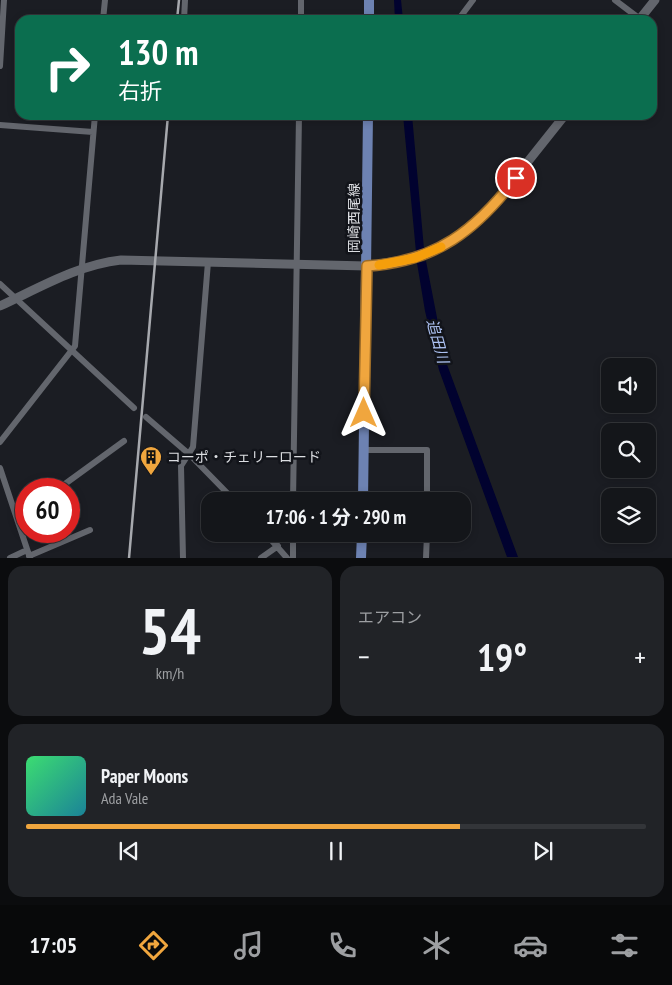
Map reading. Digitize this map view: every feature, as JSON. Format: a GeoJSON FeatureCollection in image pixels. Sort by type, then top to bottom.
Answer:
{"type":"FeatureCollection","features":[{"type":"Feature","properties":{"kind":"main road"},"geometry":{"type":"LineString","coordinates":[[369,0],[369,15]]}},
{"type":"Feature","properties":{"kind":"main road","name":"岡崎西尾線"},"geometry":{"type":"LineString","coordinates":[[363,492],[368,120]]}},
{"type":"Feature","properties":{"kind":"main road"},"geometry":{"type":"LineString","coordinates":[[361,558],[362,542]]}},
{"type":"Feature","properties":{"kind":"street"},"geometry":{"type":"LineString","coordinates":[[0,66],[4,0]]}},
{"type":"Feature","properties":{"kind":"street"},"geometry":{"type":"LineString","coordinates":[[104,15],[105,0]]}},
{"type":"Feature","properties":{"kind":"street"},"geometry":{"type":"LineString","coordinates":[[184,15],[185,0]]}},
{"type":"Feature","properties":{"kind":"street"},"geometry":{"type":"LineString","coordinates":[[301,0],[301,15]]}},
{"type":"Feature","properties":{"kind":"street"},"geometry":{"type":"LineString","coordinates":[[462,15],[474,0]]}},
{"type":"Feature","properties":{"kind":"street"},"geometry":{"type":"LineString","coordinates":[[615,0],[635,15]]}},
{"type":"Feature","properties":{"kind":"street"},"geometry":{"type":"LineString","coordinates":[[643,15],[655,0]]}},
{"type":"Feature","properties":{"kind":"street"},"geometry":{"type":"LineString","coordinates":[[0,442],[73,351],[94,120]]}},
{"type":"Feature","properties":{"kind":"street"},"geometry":{"type":"LineString","coordinates":[[294,492],[299,120]]}},
{"type":"Feature","properties":{"kind":"street"},"geometry":{"type":"LineString","coordinates":[[0,306],[99,262],[121,260],[367,266],[415,258],[454,240],[487,213],[561,120]]}},
{"type":"Feature","properties":{"kind":"street"},"geometry":{"type":"LineString","coordinates":[[0,125],[93,132]]}},
{"type":"Feature","properties":{"kind":"street"},"geometry":{"type":"LineString","coordinates":[[183,558],[180,466],[193,447],[208,262]]}},
{"type":"Feature","properties":{"kind":"street"},"geometry":{"type":"LineString","coordinates":[[0,284],[134,408]]}},
{"type":"Feature","properties":{"kind":"street"},"geometry":{"type":"LineString","coordinates":[[146,417],[189,454],[226,492]]}},
{"type":"Feature","properties":{"kind":"street"},"geometry":{"type":"LineString","coordinates":[[73,478],[124,441]]}},
{"type":"Feature","properties":{"kind":"street"},"geometry":{"type":"LineString","coordinates":[[364,450],[427,450],[427,492]]}},
{"type":"Feature","properties":{"kind":"street"},"geometry":{"type":"LineString","coordinates":[[0,468],[15,513]]}},
{"type":"Feature","properties":{"kind":"street"},"geometry":{"type":"LineString","coordinates":[[10,558],[29,555],[90,530]]}},
{"type":"Feature","properties":{"kind":"street"},"geometry":{"type":"LineString","coordinates":[[274,542],[287,558]]}},
{"type":"Feature","properties":{"kind":"street"},"geometry":{"type":"LineString","coordinates":[[293,542],[293,558]]}},
{"type":"Feature","properties":{"kind":"street"},"geometry":{"type":"LineString","coordinates":[[426,558],[427,542]]}},
{"type":"Feature","properties":{"kind":"street"},"geometry":{"type":"LineString","coordinates":[[25,543],[29,555]]}},
{"type":"Feature","properties":{"kind":"street"},"geometry":{"type":"LineString","coordinates":[[261,558],[278,546]]}},
{"type":"Feature","properties":{"kind":"water"},"geometry":{"type":"Polygon","coordinates":[[[394,0],[401,0],[402,15],[395,15],[394,0]]]}},
{"type":"Feature","properties":{"kind":"water"},"geometry":{"type":"Polygon","coordinates":[[[403,120],[412,120],[424,249],[416,252],[403,120]]]}},
{"type":"Feature","properties":{"kind":"water","name":"追田川"},"geometry":{"type":"Polygon","coordinates":[[[426,261],[445,359],[518,557],[507,557],[439,370],[425,311],[417,263],[426,261]]]}},
{"type":"Feature","properties":{"kind":"railway"},"geometry":{"type":"LineString","coordinates":[[178,15],[179,0]]}},
{"type":"Feature","properties":{"kind":"railway"},"geometry":{"type":"LineString","coordinates":[[129,558],[168,120]]}},
{"type":"Feature","properties":{"kind":"slow traffic"},"geometry":{"type":"LineString","coordinates":[[379,265],[415,258],[441,247]]}},
{"type":"Feature","properties":{"kind":"place","name":"コーポ・チェリーロード"},"geometry":{"type":"Point","coordinates":[151,476]}},
{"type":"Feature","properties":{"kind":"route"},"geometry":{"type":"LineString","coordinates":[[364,413],[367,266],[391,264],[428,254],[443,247],[465,232],[487,213],[516,178]]}}]}
